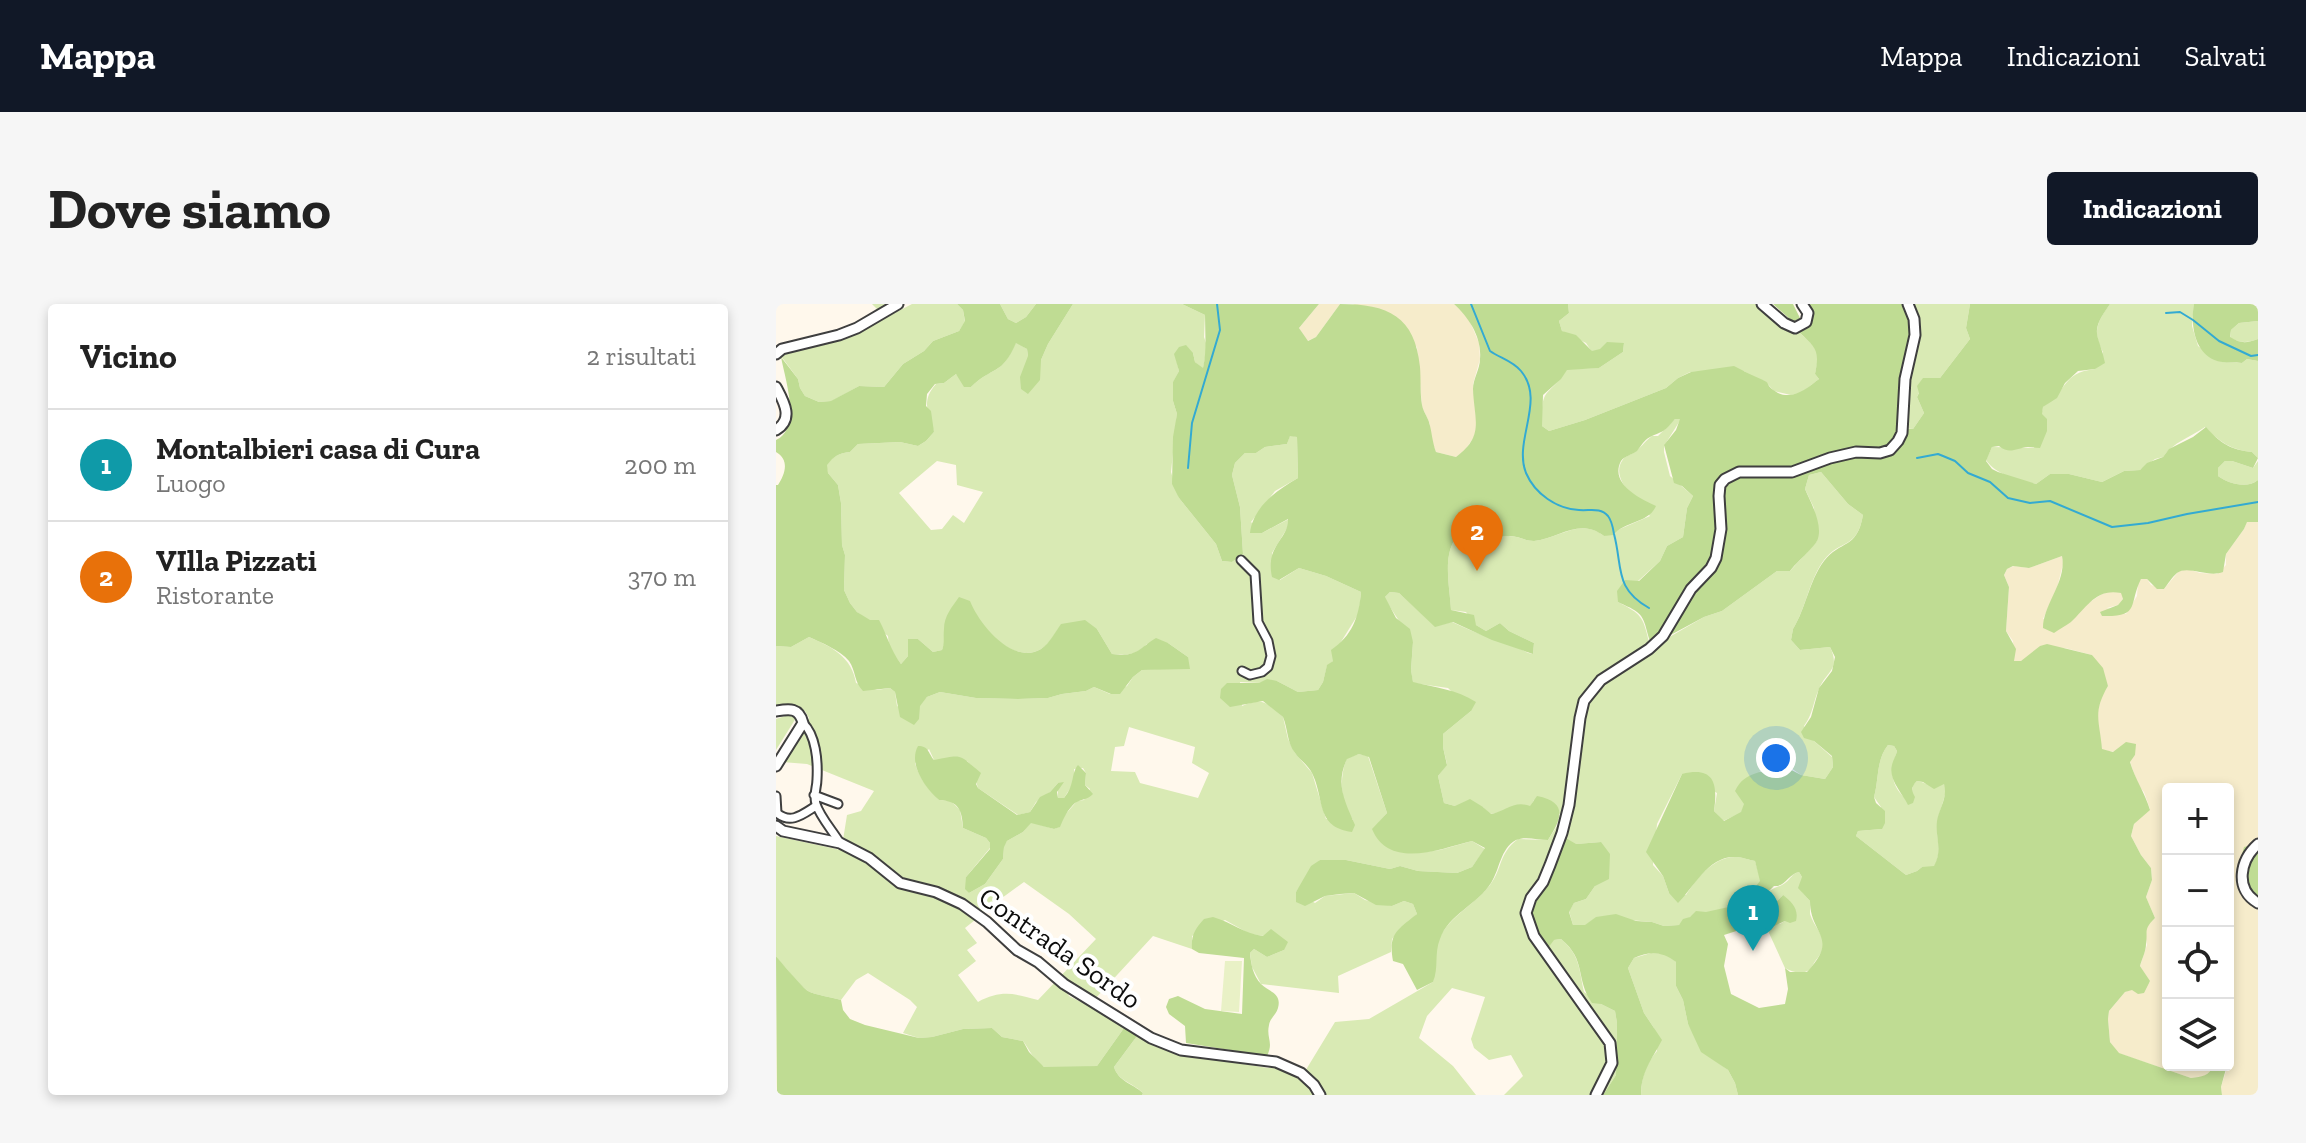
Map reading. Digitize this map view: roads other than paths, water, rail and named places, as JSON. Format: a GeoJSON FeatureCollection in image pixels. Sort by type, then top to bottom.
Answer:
{"type":"FeatureCollection","features":[{"type":"Feature","properties":{"kind":"street"},"geometry":{"type":"LineString","coordinates":[[776,354],[782,349],[857,328],[898,304]]}},
{"type":"Feature","properties":{"kind":"street"},"geometry":{"type":"LineString","coordinates":[[1762,304],[1784,323],[1795,328],[1806,322],[1808,313],[1802,304]]}},
{"type":"Feature","properties":{"kind":"street"},"geometry":{"type":"LineString","coordinates":[[1596,1095],[1612,1063],[1610,1043],[1534,936],[1526,913],[1531,898],[1543,882],[1562,833],[1584,701],[1601,680],[1649,649],[1663,636],[1691,589],[1711,568],[1721,529],[1720,485],[1725,479],[1739,472],[1792,472],[1856,452],[1880,453],[1890,450],[1898,441],[1902,433],[1905,379],[1915,335],[1914,319],[1908,304]]}},
{"type":"Feature","properties":{"kind":"street"},"geometry":{"type":"LineString","coordinates":[[776,387],[784,401],[787,416],[784,425],[776,430]]}},
{"type":"Feature","properties":{"kind":"street"},"geometry":{"type":"LineString","coordinates":[[1241,560],[1255,574],[1258,622],[1268,641],[1271,656],[1268,667],[1262,672],[1250,675],[1242,671]]}},
{"type":"Feature","properties":{"kind":"street"},"geometry":{"type":"LineString","coordinates":[[776,711],[795,710],[809,729],[818,782],[814,795],[816,806],[840,843]]}},
{"type":"Feature","properties":{"kind":"street"},"geometry":{"type":"LineString","coordinates":[[776,766],[803,723]]}},
{"type":"Feature","properties":{"kind":"street"},"geometry":{"type":"LineString","coordinates":[[814,795],[838,804]]}},
{"type":"Feature","properties":{"kind":"street"},"geometry":{"type":"LineString","coordinates":[[776,796],[777,813],[783,818],[792,819],[816,806]]}},
{"type":"Feature","properties":{"kind":"street","name":"Contrada Sordo"},"geometry":{"type":"LineString","coordinates":[[776,826],[783,831],[840,843],[869,858],[900,883],[936,892],[962,904],[1064,984],[1151,1038],[1181,1050],[1276,1062],[1301,1073],[1320,1095]]}},
{"type":"Feature","properties":{"kind":"street"},"geometry":{"type":"LineString","coordinates":[[2253,900],[2243,883],[2241,871],[2258,844]]}},
{"type":"Feature","properties":{"kind":"waterway"},"geometry":{"type":"LineString","coordinates":[[1188,468],[1192,423],[1220,330],[1217,304]]}},
{"type":"Feature","properties":{"kind":"waterway"},"geometry":{"type":"LineString","coordinates":[[1471,304],[1490,351],[1518,368],[1528,383],[1530,408],[1523,460],[1530,481],[1541,494],[1555,503],[1571,509],[1598,510],[1608,516],[1625,585],[1649,608]]}},
{"type":"Feature","properties":{"kind":"waterway"},"geometry":{"type":"LineString","coordinates":[[2166,313],[2180,312],[2219,341],[2251,356],[2258,355]]}},
{"type":"Feature","properties":{"kind":"waterway"},"geometry":{"type":"LineString","coordinates":[[1917,458],[1938,454],[1955,461],[1968,473],[1990,482],[2008,498],[2030,503],[2050,501],[2112,527],[2258,502]]}},
{"type":"Feature","properties":{"kind":"place","name":"VIlla Pizzati"},"geometry":{"type":"Point","coordinates":[1477,571]}},
{"type":"Feature","properties":{"kind":"place","name":"Montalbieri casa di Cura"},"geometry":{"type":"Point","coordinates":[1753,951]}}]}
